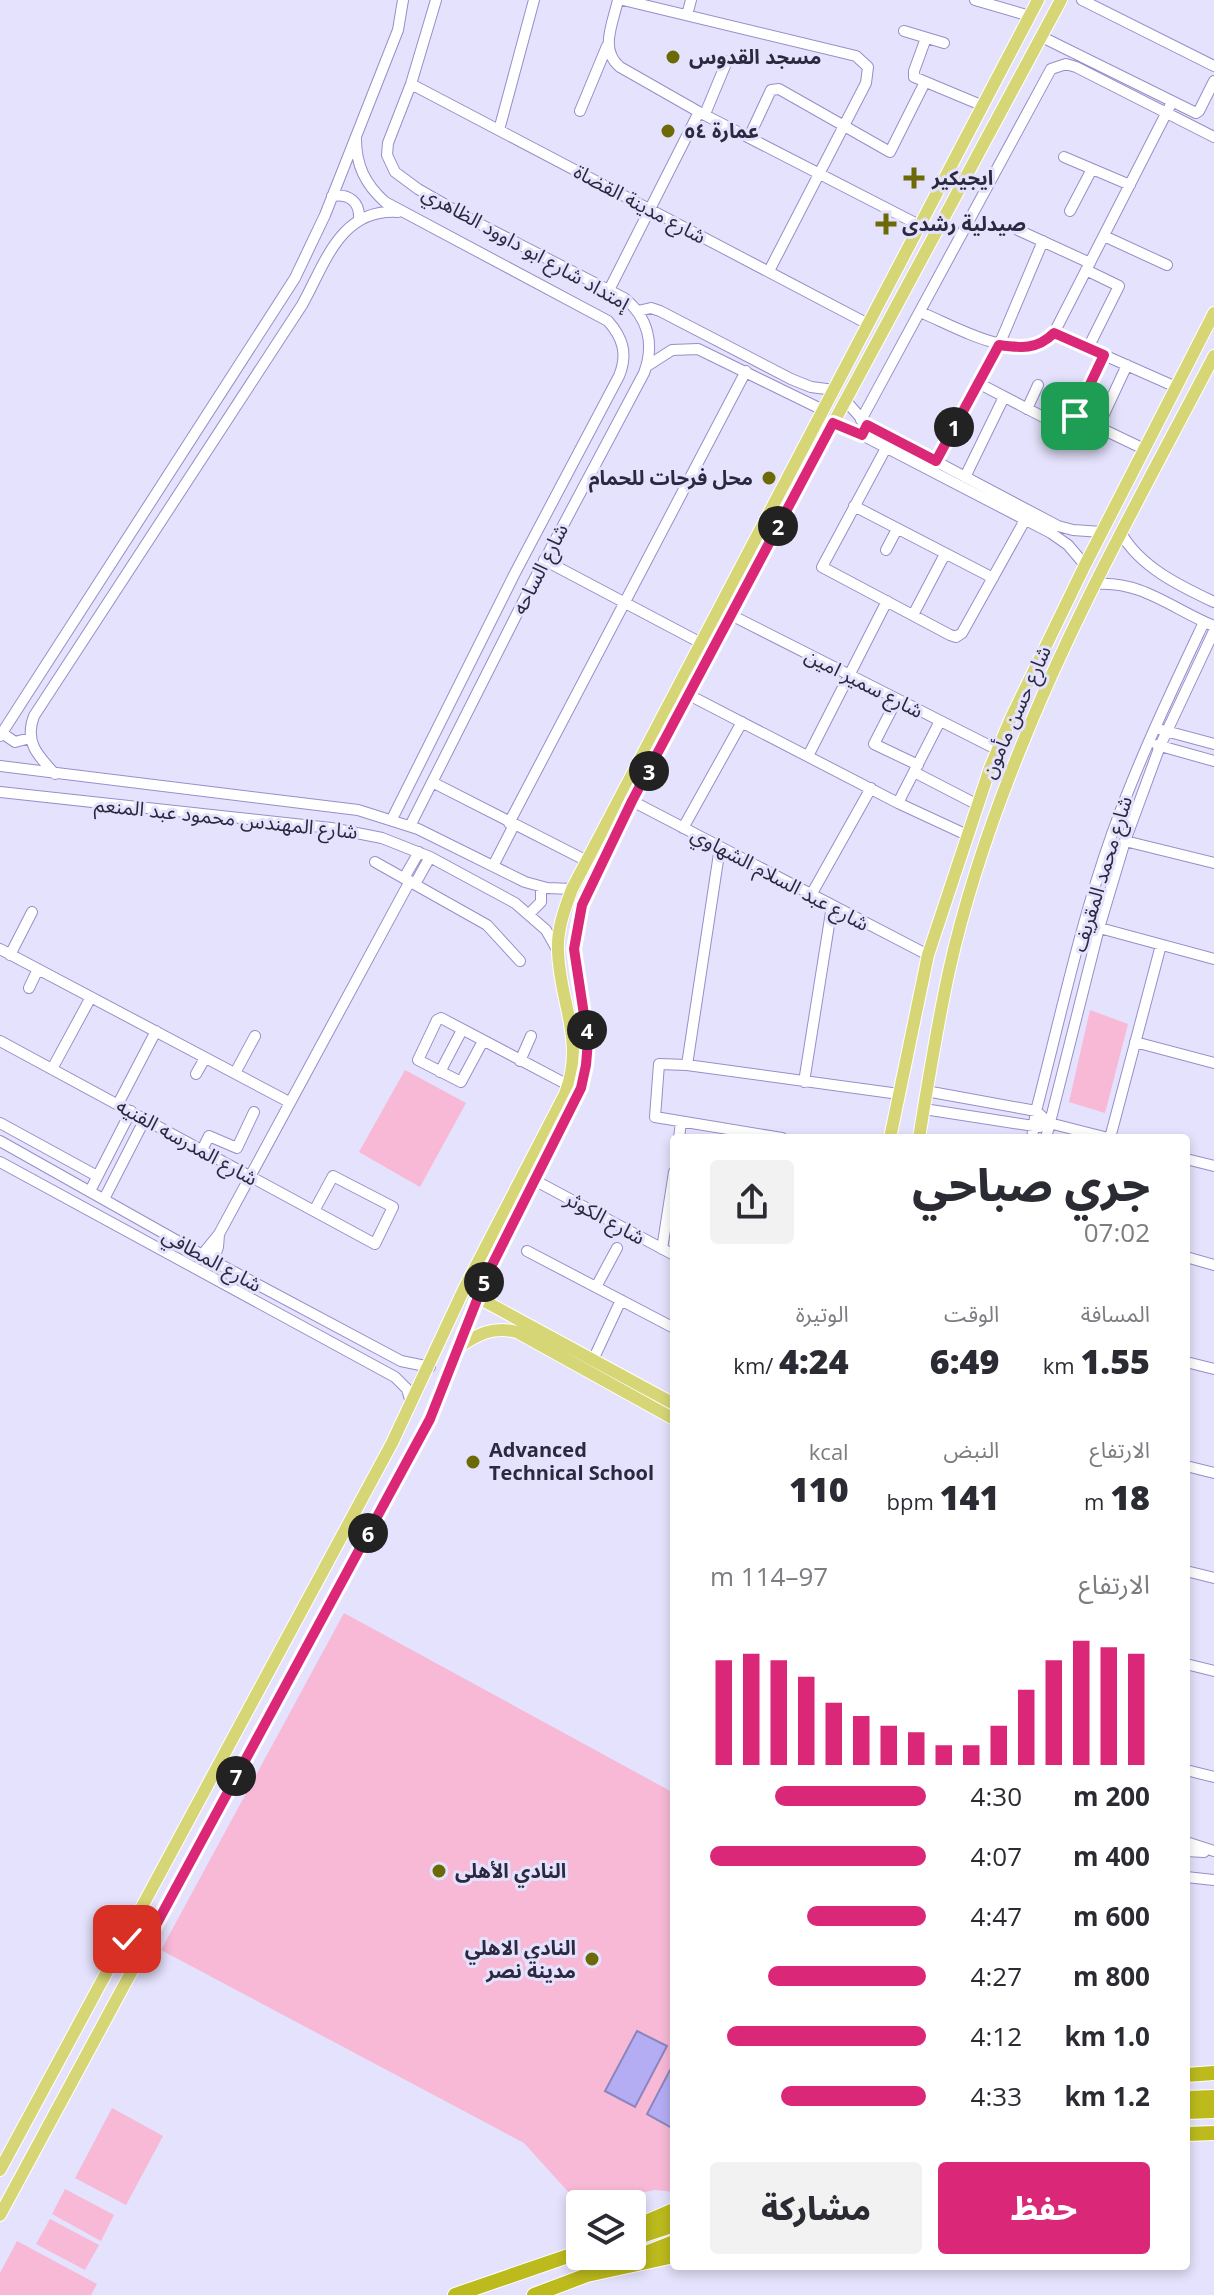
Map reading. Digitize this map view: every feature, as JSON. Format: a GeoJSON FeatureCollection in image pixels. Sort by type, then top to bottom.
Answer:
{"type":"FeatureCollection","features":[{"type":"Feature","properties":{"kind":"highway"},"geometry":{"type":"LineString","coordinates":[[1190,2075],[1214,2073]]}},
{"type":"Feature","properties":{"kind":"highway"},"geometry":{"type":"LineString","coordinates":[[1190,2098],[1214,2097]]}},
{"type":"Feature","properties":{"kind":"highway"},"geometry":{"type":"LineString","coordinates":[[1190,2112],[1214,2111]]}},
{"type":"Feature","properties":{"kind":"highway"},"geometry":{"type":"LineString","coordinates":[[1190,2134],[1214,2133]]}},
{"type":"Feature","properties":{"kind":"highway"},"geometry":{"type":"LineString","coordinates":[[646,2222],[670,2212]]}},
{"type":"Feature","properties":{"kind":"highway"},"geometry":{"type":"LineString","coordinates":[[646,2234],[670,2226]]}},
{"type":"Feature","properties":{"kind":"highway"},"geometry":{"type":"LineString","coordinates":[[534,2295],[670,2244]]}},
{"type":"Feature","properties":{"kind":"highway"},"geometry":{"type":"LineString","coordinates":[[455,2295],[566,2257]]}},
{"type":"Feature","properties":{"kind":"highway"},"geometry":{"type":"LineString","coordinates":[[587,2275],[670,2257]]}},
{"type":"Feature","properties":{"kind":"main road"},"geometry":{"type":"LineString","coordinates":[[0,2215],[418,1442],[440,1396],[495,1257],[577,1098],[586,1065],[587,1028],[575,963],[579,916],[587,894],[632,801],[1061,0]]}},
{"type":"Feature","properties":{"kind":"main road"},"geometry":{"type":"LineString","coordinates":[[0,2170],[411,1405],[464,1289],[568,1085],[574,1061],[573,1040],[558,951],[562,920],[572,889],[1030,16],[1034,1]]}},
{"type":"Feature","properties":{"kind":"main road"},"geometry":{"type":"LineString","coordinates":[[947,172],[966,181]]}},
{"type":"Feature","properties":{"kind":"main road"},"geometry":{"type":"LineString","coordinates":[[935,195],[946,196],[953,205]]}},
{"type":"Feature","properties":{"kind":"main road","name":"شارع حسن مأمون"},"geometry":{"type":"LineString","coordinates":[[891,1134],[928,955],[976,804],[1011,718],[1085,565],[1214,313]]}},
{"type":"Feature","properties":{"kind":"main road","name":"شارع حسن مأمون"},"geometry":{"type":"LineString","coordinates":[[920,1134],[950,968],[979,866],[1029,728],[1121,533],[1214,356]]}},
{"type":"Feature","properties":{"kind":"main road"},"geometry":{"type":"LineString","coordinates":[[477,1297],[670,1401]]}},
{"type":"Feature","properties":{"kind":"main road"},"geometry":{"type":"LineString","coordinates":[[494,1330],[502,1310]]}},
{"type":"Feature","properties":{"kind":"main road"},"geometry":{"type":"LineString","coordinates":[[458,1348],[477,1335],[494,1330],[517,1332],[670,1417]]}},
{"type":"Feature","properties":{"kind":"main road"},"geometry":{"type":"LineString","coordinates":[[126,1936],[133,1944],[144,1947]]}},
{"type":"Feature","properties":{"kind":"main road"},"geometry":{"type":"LineString","coordinates":[[113,1961],[131,1971]]}},
{"type":"Feature","properties":{"kind":"street"},"geometry":{"type":"LineString","coordinates":[[30,738],[15,742],[1,734],[282,301],[311,247],[398,30],[403,0]]}},
{"type":"Feature","properties":{"kind":"street","name":"إمتداد شارع ابو داوود الظاهري"},"geometry":{"type":"LineString","coordinates":[[436,0],[411,84],[388,143],[387,155],[395,172],[472,220],[624,298],[638,311],[651,308],[660,311],[801,384],[834,390]]}},
{"type":"Feature","properties":{"kind":"street"},"geometry":{"type":"LineString","coordinates":[[499,130],[534,0]]}},
{"type":"Feature","properties":{"kind":"street"},"geometry":{"type":"LineString","coordinates":[[580,111],[607,46],[621,0],[862,59],[868,67],[869,76],[769,271]]}},
{"type":"Feature","properties":{"kind":"street"},"geometry":{"type":"LineString","coordinates":[[687,15],[691,0]]}},
{"type":"Feature","properties":{"kind":"street"},"geometry":{"type":"LineString","coordinates":[[975,0],[1030,16]]}},
{"type":"Feature","properties":{"kind":"street"},"geometry":{"type":"LineString","coordinates":[[1082,0],[1214,66]]}},
{"type":"Feature","properties":{"kind":"street"},"geometry":{"type":"LineString","coordinates":[[904,31],[944,43]]}},
{"type":"Feature","properties":{"kind":"street"},"geometry":{"type":"LineString","coordinates":[[1042,37],[1197,113],[1214,81]]}},
{"type":"Feature","properties":{"kind":"street"},"geometry":{"type":"LineString","coordinates":[[926,38],[913,74],[916,79],[981,105]]}},
{"type":"Feature","properties":{"kind":"street"},"geometry":{"type":"LineString","coordinates":[[607,46],[620,67],[919,225]]}},
{"type":"Feature","properties":{"kind":"street"},"geometry":{"type":"LineString","coordinates":[[609,290],[727,61]]}},
{"type":"Feature","properties":{"kind":"street"},"geometry":{"type":"LineString","coordinates":[[863,427],[920,312],[1051,69],[1066,64],[1081,70],[1214,137]]}},
{"type":"Feature","properties":{"kind":"street"},"geometry":{"type":"LineString","coordinates":[[749,137],[768,96],[775,89],[890,152],[925,82]]}},
{"type":"Feature","properties":{"kind":"street","name":"شارع مدينة القضاة"},"geometry":{"type":"LineString","coordinates":[[411,84],[868,324]]}},
{"type":"Feature","properties":{"kind":"street"},"geometry":{"type":"LineString","coordinates":[[920,312],[999,345],[1041,344],[1054,333],[1172,102]]}},
{"type":"Feature","properties":{"kind":"street","name":"إمتداد شارع ابو داوود الظاهري"},"geometry":{"type":"LineString","coordinates":[[356,139],[357,163],[366,180],[385,202],[608,321]]}},
{"type":"Feature","properties":{"kind":"street"},"geometry":{"type":"LineString","coordinates":[[1064,157],[1130,185]]}},
{"type":"Feature","properties":{"kind":"street"},"geometry":{"type":"LineString","coordinates":[[1070,211],[1092,169]]}},
{"type":"Feature","properties":{"kind":"street"},"geometry":{"type":"LineString","coordinates":[[332,196],[342,195],[354,201],[359,210],[359,219]]}},
{"type":"Feature","properties":{"kind":"street"},"geometry":{"type":"LineString","coordinates":[[55,774],[38,756],[30,738],[34,716],[296,313],[335,241],[359,219],[376,213],[401,212]]}},
{"type":"Feature","properties":{"kind":"street"},"geometry":{"type":"LineString","coordinates":[[1018,230],[1043,241],[1119,286],[1088,348]]}},
{"type":"Feature","properties":{"kind":"street"},"geometry":{"type":"LineString","coordinates":[[1104,236],[1167,265]]}},
{"type":"Feature","properties":{"kind":"street"},"geometry":{"type":"LineString","coordinates":[[936,461],[999,345],[1043,241]]}},
{"type":"Feature","properties":{"kind":"street"},"geometry":{"type":"LineString","coordinates":[[638,311],[649,335],[647,366]]}},
{"type":"Feature","properties":{"kind":"street","name":"شارع الساحه"},"geometry":{"type":"LineString","coordinates":[[392,819],[504,594],[622,369],[624,354],[621,340],[608,321]]}},
{"type":"Feature","properties":{"kind":"street"},"geometry":{"type":"LineString","coordinates":[[1054,333],[1176,387]]}},
{"type":"Feature","properties":{"kind":"street"},"geometry":{"type":"LineString","coordinates":[[647,366],[664,353],[698,349],[823,410]]}},
{"type":"Feature","properties":{"kind":"street"},"geometry":{"type":"LineString","coordinates":[[1104,355],[1075,416],[1144,449]]}},
{"type":"Feature","properties":{"kind":"street"},"geometry":{"type":"LineString","coordinates":[[1098,427],[1127,365]]}},
{"type":"Feature","properties":{"kind":"street","name":"شارع الساحه"},"geometry":{"type":"LineString","coordinates":[[410,826],[544,560],[647,366]]}},
{"type":"Feature","properties":{"kind":"street"},"geometry":{"type":"LineString","coordinates":[[493,866],[624,602],[746,371]]}},
{"type":"Feature","properties":{"kind":"street"},"geometry":{"type":"LineString","coordinates":[[978,383],[1047,419]]}},
{"type":"Feature","properties":{"kind":"street"},"geometry":{"type":"LineString","coordinates":[[793,395],[800,391],[801,384]]}},
{"type":"Feature","properties":{"kind":"street"},"geometry":{"type":"LineString","coordinates":[[1027,409],[1038,385]]}},
{"type":"Feature","properties":{"kind":"street"},"geometry":{"type":"LineString","coordinates":[[965,477],[1004,397]]}},
{"type":"Feature","properties":{"kind":"street"},"geometry":{"type":"LineString","coordinates":[[846,401],[863,427],[886,448],[1062,540],[1085,565]]}},
{"type":"Feature","properties":{"kind":"street"},"geometry":{"type":"LineString","coordinates":[[833,423],[863,427],[1065,528],[1102,532]]}},
{"type":"Feature","properties":{"kind":"street"},"geometry":{"type":"LineString","coordinates":[[886,448],[822,567],[913,615],[956,637],[962,633],[1025,520]]}},
{"type":"Feature","properties":{"kind":"street"},"geometry":{"type":"LineString","coordinates":[[854,506],[993,578]]}},
{"type":"Feature","properties":{"kind":"street"},"geometry":{"type":"LineString","coordinates":[[1062,540],[1067,534],[1065,528]]}},
{"type":"Feature","properties":{"kind":"street"},"geometry":{"type":"LineString","coordinates":[[886,550],[897,529]]}},
{"type":"Feature","properties":{"kind":"street"},"geometry":{"type":"LineString","coordinates":[[1121,533],[1138,556],[1214,602]]}},
{"type":"Feature","properties":{"kind":"street"},"geometry":{"type":"LineString","coordinates":[[913,615],[945,554]]}},
{"type":"Feature","properties":{"kind":"street"},"geometry":{"type":"LineString","coordinates":[[544,560],[701,643]]}},
{"type":"Feature","properties":{"kind":"street"},"geometry":{"type":"LineString","coordinates":[[1151,593],[1149,579],[1160,572]]}},
{"type":"Feature","properties":{"kind":"street"},"geometry":{"type":"LineString","coordinates":[[515,573],[521,579],[533,582]]}},
{"type":"Feature","properties":{"kind":"street"},"geometry":{"type":"LineString","coordinates":[[1096,584],[1125,585],[1151,593],[1211,626]]}},
{"type":"Feature","properties":{"kind":"street"},"geometry":{"type":"LineString","coordinates":[[504,594],[517,596],[522,603]]}},
{"type":"Feature","properties":{"kind":"street"},"geometry":{"type":"LineString","coordinates":[[808,756],[887,601]]}},
{"type":"Feature","properties":{"kind":"street","name":"شارع سمير امين"},"geometry":{"type":"LineString","coordinates":[[731,615],[998,750]]}},
{"type":"Feature","properties":{"kind":"street","name":"شارع محمد المقريف"},"geometry":{"type":"LineString","coordinates":[[1033,1133],[1036,1111],[1085,924],[1111,836],[1154,728],[1211,626]]}},
{"type":"Feature","properties":{"kind":"street","name":"شارع محمد المقريف"},"geometry":{"type":"LineString","coordinates":[[1047,1134],[1099,928],[1125,841],[1160,746],[1211,626]]}},
{"type":"Feature","properties":{"kind":"street"},"geometry":{"type":"LineString","coordinates":[[689,695],[898,803],[967,835]]}},
{"type":"Feature","properties":{"kind":"street"},"geometry":{"type":"LineString","coordinates":[[897,699],[874,744],[976,804]]}},
{"type":"Feature","properties":{"kind":"street"},"geometry":{"type":"LineString","coordinates":[[898,803],[940,721]]}},
{"type":"Feature","properties":{"kind":"street"},"geometry":{"type":"LineString","coordinates":[[683,828],[742,722]]}},
{"type":"Feature","properties":{"kind":"street"},"geometry":{"type":"LineString","coordinates":[[1154,728],[1214,744]]}},
{"type":"Feature","properties":{"kind":"street"},"geometry":{"type":"LineString","coordinates":[[1147,743],[1214,761]]}},
{"type":"Feature","properties":{"kind":"street","name":"شارع المهندس محمود عبد المنعم"},"geometry":{"type":"LineString","coordinates":[[0,766],[342,807],[410,826],[541,887],[572,889]]}},
{"type":"Feature","properties":{"kind":"street"},"geometry":{"type":"LineString","coordinates":[[432,782],[587,861]]}},
{"type":"Feature","properties":{"kind":"street"},"geometry":{"type":"LineString","coordinates":[[811,895],[871,788]]}},
{"type":"Feature","properties":{"kind":"street","name":"شارع المهندس محمود عبد المنعم"},"geometry":{"type":"LineString","coordinates":[[0,792],[331,828],[382,838],[430,857],[529,914],[546,930],[558,951]]}},
{"type":"Feature","properties":{"kind":"street"},"geometry":{"type":"LineString","coordinates":[[0,801],[13,795]]}},
{"type":"Feature","properties":{"kind":"street","name":"شارع عبد السلام الشهاوي"},"geometry":{"type":"LineString","coordinates":[[632,801],[928,955]]}},
{"type":"Feature","properties":{"kind":"street"},"geometry":{"type":"LineString","coordinates":[[400,802],[407,809],[418,811]]}},
{"type":"Feature","properties":{"kind":"street"},"geometry":{"type":"LineString","coordinates":[[1125,841],[1214,863]]}},
{"type":"Feature","properties":{"kind":"street"},"geometry":{"type":"LineString","coordinates":[[687,1065],[720,847]]}},
{"type":"Feature","properties":{"kind":"street"},"geometry":{"type":"LineString","coordinates":[[410,881],[419,852]]}},
{"type":"Feature","properties":{"kind":"street"},"geometry":{"type":"LineString","coordinates":[[202,1255],[219,1234],[410,881],[430,857]]}},
{"type":"Feature","properties":{"kind":"street"},"geometry":{"type":"LineString","coordinates":[[375,862],[487,925],[520,961]]}},
{"type":"Feature","properties":{"kind":"street"},"geometry":{"type":"LineString","coordinates":[[529,914],[541,902],[541,887]]}},
{"type":"Feature","properties":{"kind":"street"},"geometry":{"type":"LineString","coordinates":[[804,1082],[832,906]]}},
{"type":"Feature","properties":{"kind":"street"},"geometry":{"type":"LineString","coordinates":[[32,912],[5,952],[289,1102]]}},
{"type":"Feature","properties":{"kind":"street"},"geometry":{"type":"LineString","coordinates":[[1085,924],[1214,959]]}},
{"type":"Feature","properties":{"kind":"street"},"geometry":{"type":"LineString","coordinates":[[1110,1134],[1161,945]]}},
{"type":"Feature","properties":{"kind":"street"},"geometry":{"type":"LineString","coordinates":[[29,988],[38,969]]}},
{"type":"Feature","properties":{"kind":"street"},"geometry":{"type":"LineString","coordinates":[[52,1069],[91,997]]}},
{"type":"Feature","properties":{"kind":"street"},"geometry":{"type":"LineString","coordinates":[[483,1041],[461,1082],[417,1059],[439,1018],[568,1085]]}},
{"type":"Feature","properties":{"kind":"street"},"geometry":{"type":"LineString","coordinates":[[440,1072],[462,1030]]}},
{"type":"Feature","properties":{"kind":"street"},"geometry":{"type":"LineString","coordinates":[[118,1104],[156,1031]]}},
{"type":"Feature","properties":{"kind":"street"},"geometry":{"type":"LineString","coordinates":[[235,1073],[255,1036]]}},
{"type":"Feature","properties":{"kind":"street"},"geometry":{"type":"LineString","coordinates":[[520,1061],[531,1036]]}},
{"type":"Feature","properties":{"kind":"street","name":"شارع المدرسه الفنيه"},"geometry":{"type":"LineString","coordinates":[[0,1041],[131,1111],[145,1119],[314,1211],[375,1244],[392,1210],[391,1204],[333,1176],[314,1211]]}},
{"type":"Feature","properties":{"kind":"street"},"geometry":{"type":"LineString","coordinates":[[1135,1042],[1214,1063]]}},
{"type":"Feature","properties":{"kind":"street"},"geometry":{"type":"LineString","coordinates":[[196,1074],[205,1058]]}},
{"type":"Feature","properties":{"kind":"street"},"geometry":{"type":"LineString","coordinates":[[757,1134],[655,1117],[659,1063],[899,1094]]}},
{"type":"Feature","properties":{"kind":"street"},"geometry":{"type":"LineString","coordinates":[[926,1091],[1036,1111],[1049,1123],[1093,1134]]}},
{"type":"Feature","properties":{"kind":"street"},"geometry":{"type":"LineString","coordinates":[[924,1109],[1033,1133],[1049,1123]]}},
{"type":"Feature","properties":{"kind":"street"},"geometry":{"type":"LineString","coordinates":[[90,1191],[131,1111]]}},
{"type":"Feature","properties":{"kind":"street"},"geometry":{"type":"LineString","coordinates":[[202,1150],[209,1136],[237,1148],[254,1112]]}},
{"type":"Feature","properties":{"kind":"street"},"geometry":{"type":"LineString","coordinates":[[104,1199],[145,1119]]}},
{"type":"Feature","properties":{"kind":"street"},"geometry":{"type":"LineString","coordinates":[[680,1134],[681,1122]]}},
{"type":"Feature","properties":{"kind":"street"},"geometry":{"type":"LineString","coordinates":[[0,1123],[97,1176]]}},
{"type":"Feature","properties":{"kind":"street","name":"شارع المطافي"},"geometry":{"type":"LineString","coordinates":[[0,1141],[202,1255],[394,1357],[408,1364],[430,1367]]}},
{"type":"Feature","properties":{"kind":"street"},"geometry":{"type":"LineString","coordinates":[[1190,1160],[1214,1166]]}},
{"type":"Feature","properties":{"kind":"street","name":"شارع المطافي"},"geometry":{"type":"LineString","coordinates":[[0,1162],[386,1372],[404,1385],[411,1405]]}},
{"type":"Feature","properties":{"kind":"street","name":"شارع الكوثر"},"geometry":{"type":"LineString","coordinates":[[536,1181],[670,1253]]}},
{"type":"Feature","properties":{"kind":"street"},"geometry":{"type":"LineString","coordinates":[[662,1249],[670,1198]]}},
{"type":"Feature","properties":{"kind":"street"},"geometry":{"type":"LineString","coordinates":[[213,1261],[219,1234]]}},
{"type":"Feature","properties":{"kind":"street"},"geometry":{"type":"LineString","coordinates":[[596,1287],[617,1248]]}},
{"type":"Feature","properties":{"kind":"street"},"geometry":{"type":"LineString","coordinates":[[527,1251],[670,1326]]}},
{"type":"Feature","properties":{"kind":"street"},"geometry":{"type":"LineString","coordinates":[[1190,1258],[1214,1265]]}},
{"type":"Feature","properties":{"kind":"street"},"geometry":{"type":"LineString","coordinates":[[593,1360],[621,1300]]}},
{"type":"Feature","properties":{"kind":"street"},"geometry":{"type":"LineString","coordinates":[[386,1372],[394,1368],[394,1357]]}},
{"type":"Feature","properties":{"kind":"street"},"geometry":{"type":"LineString","coordinates":[[1190,1363],[1214,1369]]}},
{"type":"Feature","properties":{"kind":"street"},"geometry":{"type":"LineString","coordinates":[[1190,1467],[1214,1473]]}},
{"type":"Feature","properties":{"kind":"street"},"geometry":{"type":"LineString","coordinates":[[1190,1572],[1214,1578]]}},
{"type":"Feature","properties":{"kind":"street"},"geometry":{"type":"LineString","coordinates":[[1190,1665],[1214,1671]]}},
{"type":"Feature","properties":{"kind":"street"},"geometry":{"type":"LineString","coordinates":[[1190,1771],[1214,1777]]}},
{"type":"Feature","properties":{"kind":"street"},"geometry":{"type":"LineString","coordinates":[[1190,1843],[1214,1852]]}},
{"type":"Feature","properties":{"kind":"street"},"geometry":{"type":"LineString","coordinates":[[1190,1851],[1214,1852]]}},
{"type":"Feature","properties":{"kind":"street"},"geometry":{"type":"LineString","coordinates":[[1190,1877],[1214,1880]]}},
{"type":"Feature","properties":{"kind":"shaded area"},"geometry":{"type":"Polygon","coordinates":[[[1090,1010],[1128,1024],[1105,1113],[1069,1102],[1090,1010]]]}},
{"type":"Feature","properties":{"kind":"shaded area"},"geometry":{"type":"Polygon","coordinates":[[[405,1070],[466,1103],[420,1187],[359,1152],[405,1070]]]}},
{"type":"Feature","properties":{"kind":"shaded area","name":"النادي الأهلى"},"geometry":{"type":"Polygon","coordinates":[[[344,1613],[670,1791],[670,2192],[566,2190],[524,2143],[161,1950],[344,1613]]]}},
{"type":"Feature","properties":{"kind":"shaded area"},"geometry":{"type":"Polygon","coordinates":[[[637,2031],[667,2046],[635,2107],[605,2091],[637,2031]]]}},
{"type":"Feature","properties":{"kind":"shaded area"},"geometry":{"type":"Polygon","coordinates":[[[670,2070],[670,2127],[647,2114],[670,2070]]]}},
{"type":"Feature","properties":{"kind":"shaded area"},"geometry":{"type":"Polygon","coordinates":[[[112,2108],[163,2136],[126,2205],[75,2178],[112,2108]]]}},
{"type":"Feature","properties":{"kind":"shaded area"},"geometry":{"type":"Polygon","coordinates":[[[65,2189],[114,2215],[101,2241],[52,2214],[65,2189]]]}},
{"type":"Feature","properties":{"kind":"shaded area"},"geometry":{"type":"Polygon","coordinates":[[[50,2219],[99,2245],[85,2270],[36,2244],[50,2219]]]}},
{"type":"Feature","properties":{"kind":"shaded area"},"geometry":{"type":"Polygon","coordinates":[[[17,2241],[97,2284],[91,2295],[0,2295],[0,2273],[17,2241]]]}},
{"type":"Feature","properties":{"kind":"place","name":"مسجد القدوس"},"geometry":{"type":"Point","coordinates":[673,57]}},
{"type":"Feature","properties":{"kind":"place","name":"عمارة ٥٤"},"geometry":{"type":"Point","coordinates":[668,131]}},
{"type":"Feature","properties":{"kind":"place","name":"ايجيكير"},"geometry":{"type":"Point","coordinates":[914,178]}},
{"type":"Feature","properties":{"kind":"place","name":"صيدلية رشدى"},"geometry":{"type":"Point","coordinates":[886,224]}},
{"type":"Feature","properties":{"kind":"place","name":"محل فرحات للحمام"},"geometry":{"type":"Point","coordinates":[769,478]}},
{"type":"Feature","properties":{"kind":"place","name":"Advanced Technical School"},"geometry":{"type":"Point","coordinates":[473,1462]}},
{"type":"Feature","properties":{"kind":"place","name":"النادي الأهلى"},"geometry":{"type":"Point","coordinates":[439,1871]}},
{"type":"Feature","properties":{"kind":"place","name":"النادي الاهلي مدينة نصر"},"geometry":{"type":"Point","coordinates":[592,1959]}},
{"type":"Feature","properties":{"kind":"route"},"geometry":{"type":"LineString","coordinates":[[127,1939],[136,1946],[144,1947],[430,1419],[495,1257],[581,1088],[588,1041],[574,949],[582,905],[632,801],[833,423],[862,435],[867,425],[936,461],[999,345],[1033,346],[1041,344],[1054,333],[1104,355],[1075,416]]}}]}
